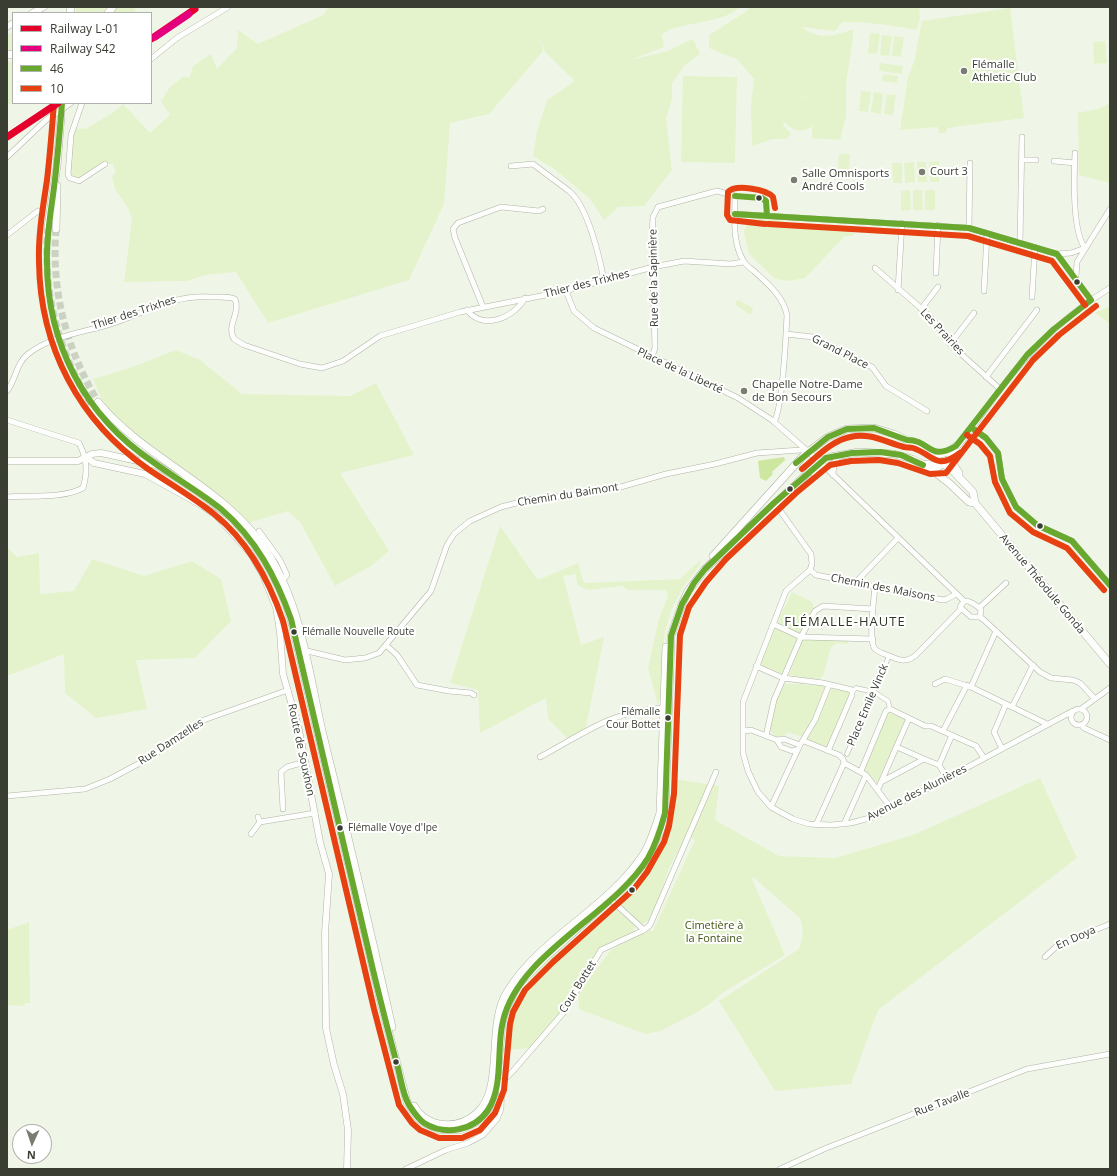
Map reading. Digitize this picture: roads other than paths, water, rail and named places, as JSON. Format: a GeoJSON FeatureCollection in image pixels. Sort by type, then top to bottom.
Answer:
{"type":"FeatureCollection","features":[{"type":"Feature","properties":{"kind":"main road"},"geometry":{"type":"LineString","coordinates":[[52,228],[61,116]]}},
{"type":"Feature","properties":{"kind":"main road","name":"Avenue Théodule Gonda"},"geometry":{"type":"LineString","coordinates":[[281,582],[248,537],[233,520],[195,491],[127,444],[103,420],[95,404],[128,433],[226,506],[262,543],[281,582],[301,650],[411,1100],[422,1115],[432,1122],[450,1125],[466,1121],[483,1106],[491,1088],[496,1023],[505,995],[524,969],[608,898],[635,866],[646,849],[656,827],[661,797],[671,636],[676,619],[694,582],[723,552],[820,462],[830,457],[867,452],[901,455],[923,465],[944,479],[969,502],[975,503]]}},
{"type":"Feature","properties":{"kind":"main road","name":"Avenue Théodule Gonda"},"geometry":{"type":"LineString","coordinates":[[667,708],[667,643],[672,617],[679,602],[703,566],[807,450],[840,431],[853,428],[871,427],[881,430],[907,440],[945,463],[970,487],[975,496],[975,503],[1110,664]]}},
{"type":"Feature","properties":{"kind":"main road"},"geometry":{"type":"LineString","coordinates":[[907,440],[915,440],[940,454],[947,453],[956,446]]}},
{"type":"Feature","properties":{"kind":"main road"},"geometry":{"type":"LineString","coordinates":[[956,446],[954,465],[970,487]]}},
{"type":"Feature","properties":{"kind":"main road"},"geometry":{"type":"LineString","coordinates":[[923,465],[930,464],[938,467],[945,463]]}},
{"type":"Feature","properties":{"kind":"main road"},"geometry":{"type":"LineString","coordinates":[[944,479],[945,463]]}},
{"type":"Feature","properties":{"kind":"main road","name":"Avenue Théodule Gonda"},"geometry":{"type":"LineString","coordinates":[[723,552],[819,468],[826,468]]}},
{"type":"Feature","properties":{"kind":"street"},"geometry":{"type":"LineString","coordinates":[[34,12],[44,7]]}},
{"type":"Feature","properties":{"kind":"street"},"geometry":{"type":"LineString","coordinates":[[152,58],[177,38],[228,7]]}},
{"type":"Feature","properties":{"kind":"street"},"geometry":{"type":"LineString","coordinates":[[7,157],[46,120],[70,104]]}},
{"type":"Feature","properties":{"kind":"street"},"geometry":{"type":"LineString","coordinates":[[82,104],[72,128],[68,170],[70,178],[79,181],[105,164]]}},
{"type":"Feature","properties":{"kind":"street"},"geometry":{"type":"LineString","coordinates":[[1020,242],[1022,137]]}},
{"type":"Feature","properties":{"kind":"street"},"geometry":{"type":"LineString","coordinates":[[1075,153],[1076,209],[1080,241],[1085,248]]}},
{"type":"Feature","properties":{"kind":"street"},"geometry":{"type":"LineString","coordinates":[[1022,160],[1036,160]]}},
{"type":"Feature","properties":{"kind":"street"},"geometry":{"type":"LineString","coordinates":[[1054,161],[1075,163]]}},
{"type":"Feature","properties":{"kind":"street"},"geometry":{"type":"LineString","coordinates":[[969,228],[970,163]]}},
{"type":"Feature","properties":{"kind":"street"},"geometry":{"type":"LineString","coordinates":[[511,166],[533,164],[570,192],[579,204],[596,242],[604,281]]}},
{"type":"Feature","properties":{"kind":"street","name":"Rue de la Sapinière"},"geometry":{"type":"LineString","coordinates":[[652,357],[655,348],[653,217],[658,207],[717,191],[735,196],[735,214]]}},
{"type":"Feature","properties":{"kind":"street"},"geometry":{"type":"LineString","coordinates":[[483,307],[455,238],[453,228],[458,223],[501,207],[539,211],[543,209]]}},
{"type":"Feature","properties":{"kind":"street"},"geometry":{"type":"LineString","coordinates":[[1076,276],[1077,262],[1110,208]]}},
{"type":"Feature","properties":{"kind":"street"},"geometry":{"type":"LineString","coordinates":[[7,226],[9,233],[38,211]]}},
{"type":"Feature","properties":{"kind":"street"},"geometry":{"type":"LineString","coordinates":[[774,422],[779,409],[787,315],[783,301],[743,262],[738,251],[735,214],[969,228],[1057,254],[1071,253],[1085,248]]}},
{"type":"Feature","properties":{"kind":"street"},"geometry":{"type":"LineString","coordinates":[[898,290],[902,223]]}},
{"type":"Feature","properties":{"kind":"street"},"geometry":{"type":"LineString","coordinates":[[936,273],[938,225]]}},
{"type":"Feature","properties":{"kind":"street"},"geometry":{"type":"LineString","coordinates":[[984,291],[987,234]]}},
{"type":"Feature","properties":{"kind":"street"},"geometry":{"type":"LineString","coordinates":[[1032,297],[1035,247]]}},
{"type":"Feature","properties":{"kind":"street"},"geometry":{"type":"LineString","coordinates":[[1057,254],[1076,276],[1091,300]]}},
{"type":"Feature","properties":{"kind":"street","name":"Thier des Trixhes"},"geometry":{"type":"LineString","coordinates":[[7,391],[22,361],[28,354],[42,346],[80,331],[104,326],[165,302],[187,297],[226,297],[235,299],[236,308],[231,330],[234,339],[256,349],[306,366],[317,368],[330,367],[343,361],[380,336],[466,310],[566,291],[653,267],[684,261],[731,264],[743,262]]}},
{"type":"Feature","properties":{"kind":"street","name":"Les Prairies"},"geometry":{"type":"LineString","coordinates":[[875,268],[933,320],[950,344],[1000,389]]}},
{"type":"Feature","properties":{"kind":"street"},"geometry":{"type":"LineString","coordinates":[[921,309],[938,287]]}},
{"type":"Feature","properties":{"kind":"street"},"geometry":{"type":"LineString","coordinates":[[945,463],[956,446],[972,428],[1000,389],[1035,346],[1084,305],[1110,288]]}},
{"type":"Feature","properties":{"kind":"street","name":"Place de la Liberté"},"geometry":{"type":"LineString","coordinates":[[566,291],[574,311],[589,325],[742,400],[774,422],[820,462],[956,594],[964,601],[979,608]]}},
{"type":"Feature","properties":{"kind":"street"},"geometry":{"type":"LineString","coordinates":[[466,310],[477,319],[493,321],[502,318],[522,304],[525,298]]}},
{"type":"Feature","properties":{"kind":"street"},"geometry":{"type":"LineString","coordinates":[[986,377],[1036,310]]}},
{"type":"Feature","properties":{"kind":"street"},"geometry":{"type":"LineString","coordinates":[[950,344],[974,313]]}},
{"type":"Feature","properties":{"kind":"street","name":"Grand Place"},"geometry":{"type":"LineString","coordinates":[[786,334],[813,337],[872,367],[886,386],[926,411]]}},
{"type":"Feature","properties":{"kind":"street"},"geometry":{"type":"LineString","coordinates":[[7,420],[79,443],[89,455],[83,488],[59,494],[7,497]]}},
{"type":"Feature","properties":{"kind":"street"},"geometry":{"type":"LineString","coordinates":[[972,428],[986,438],[998,453],[1002,479],[1016,507],[1037,525],[1072,541],[1110,585]]}},
{"type":"Feature","properties":{"kind":"street"},"geometry":{"type":"LineString","coordinates":[[793,450],[798,456],[798,461]]}},
{"type":"Feature","properties":{"kind":"street","name":"Chemin du Baimont"},"geometry":{"type":"LineString","coordinates":[[301,650],[334,658],[358,659],[374,656],[387,646],[431,591],[451,538],[461,527],[482,515],[525,500],[605,491],[666,474],[715,464],[757,453],[807,450]]}},
{"type":"Feature","properties":{"kind":"street"},"geometry":{"type":"LineString","coordinates":[[7,461],[78,461],[89,455],[101,453],[156,465]]}},
{"type":"Feature","properties":{"kind":"street","name":"Route de Souxhon"},"geometry":{"type":"LineString","coordinates":[[89,455],[94,463],[145,474],[203,506],[232,532],[251,554],[263,575],[276,607],[280,632],[282,670],[305,762],[329,874],[324,933],[326,1028],[334,1065],[343,1094],[348,1136],[346,1169]]}},
{"type":"Feature","properties":{"kind":"street"},"geometry":{"type":"LineString","coordinates":[[833,476],[834,462],[839,456]]}},
{"type":"Feature","properties":{"kind":"street"},"geometry":{"type":"LineString","coordinates":[[195,491],[203,506]]}},
{"type":"Feature","properties":{"kind":"street"},"geometry":{"type":"LineString","coordinates":[[776,505],[811,554],[812,564],[810,570]]}},
{"type":"Feature","properties":{"kind":"street","name":"Avenue Théodule Gonda"},"geometry":{"type":"LineString","coordinates":[[259,531],[283,564],[287,575],[281,582]]}},
{"type":"Feature","properties":{"kind":"street"},"geometry":{"type":"LineString","coordinates":[[856,582],[898,538]]}},
{"type":"Feature","properties":{"kind":"street","name":"Chemin des Maisons"},"geometry":{"type":"LineString","coordinates":[[810,570],[816,575],[945,600],[956,594]]}},
{"type":"Feature","properties":{"kind":"street","name":"Avenue des Alunières"},"geometry":{"type":"LineString","coordinates":[[810,570],[786,591],[743,702],[744,759],[748,771],[758,792],[771,807],[793,819],[816,825],[844,824],[865,820],[891,808],[1047,724],[1061,719],[1073,711],[1081,709],[1110,688]]}},
{"type":"Feature","properties":{"kind":"street"},"geometry":{"type":"LineString","coordinates":[[980,617],[979,608],[1006,583]]}},
{"type":"Feature","properties":{"kind":"street"},"geometry":{"type":"LineString","coordinates":[[773,624],[801,637],[873,639],[875,586]]}},
{"type":"Feature","properties":{"kind":"street"},"geometry":{"type":"LineString","coordinates":[[964,601],[960,607],[961,609],[971,617],[980,617],[1040,672],[1051,678],[1073,680],[1080,683],[1095,700]]}},
{"type":"Feature","properties":{"kind":"street"},"geometry":{"type":"LineString","coordinates":[[766,736],[771,711],[783,678],[801,637],[815,611],[820,606],[873,609]]}},
{"type":"Feature","properties":{"kind":"street","name":"Place Emile Vinck"},"geometry":{"type":"LineString","coordinates":[[873,639],[876,650],[901,660],[913,658],[961,609]]}},
{"type":"Feature","properties":{"kind":"street"},"geometry":{"type":"LineString","coordinates":[[943,731],[969,686],[996,631]]}},
{"type":"Feature","properties":{"kind":"street"},"geometry":{"type":"LineString","coordinates":[[387,646],[397,655],[417,685],[474,695]]}},
{"type":"Feature","properties":{"kind":"street","name":"Place Emile Vinck"},"geometry":{"type":"LineString","coordinates":[[847,754],[890,656]]}},
{"type":"Feature","properties":{"kind":"street"},"geometry":{"type":"LineString","coordinates":[[1012,707],[1033,665]]}},
{"type":"Feature","properties":{"kind":"street","name":"Place Emile Vinck"},"geometry":{"type":"LineString","coordinates":[[756,666],[783,678],[850,689],[853,691],[828,751]]}},
{"type":"Feature","properties":{"kind":"street"},"geometry":{"type":"LineString","coordinates":[[935,684],[942,680],[969,686],[1047,724]]}},
{"type":"Feature","properties":{"kind":"street"},"geometry":{"type":"LineString","coordinates":[[771,807],[832,686]]}},
{"type":"Feature","properties":{"kind":"street"},"geometry":{"type":"LineString","coordinates":[[853,691],[856,688],[874,692],[888,700],[890,709]]}},
{"type":"Feature","properties":{"kind":"street","name":"Rue Damzelles"},"geometry":{"type":"LineString","coordinates":[[7,796],[86,789],[110,779],[151,757],[201,721],[288,690]]}},
{"type":"Feature","properties":{"kind":"street"},"geometry":{"type":"LineString","coordinates":[[1002,749],[994,732],[1006,704]]}},
{"type":"Feature","properties":{"kind":"street"},"geometry":{"type":"LineString","coordinates":[[540,757],[600,723],[629,712],[645,709],[667,708]]}},
{"type":"Feature","properties":{"kind":"street","name":"Place Emile Vinck"},"geometry":{"type":"LineString","coordinates":[[861,771],[886,711],[890,709],[925,726],[931,726],[976,746],[984,758]]}},
{"type":"Feature","properties":{"kind":"street"},"geometry":{"type":"LineString","coordinates":[[1081,709],[1085,711],[1087,717],[1082,725]]}},
{"type":"Feature","properties":{"kind":"street"},"geometry":{"type":"LineString","coordinates":[[1073,711],[1070,717],[1073,723]]}},
{"type":"Feature","properties":{"kind":"street"},"geometry":{"type":"LineString","coordinates":[[878,788],[909,718]]}},
{"type":"Feature","properties":{"kind":"street"},"geometry":{"type":"LineString","coordinates":[[1061,719],[1082,725],[1084,728],[1110,740]]}},
{"type":"Feature","properties":{"kind":"street"},"geometry":{"type":"LineString","coordinates":[[744,731],[751,730],[777,740],[784,739],[801,745]]}},
{"type":"Feature","properties":{"kind":"street"},"geometry":{"type":"LineString","coordinates":[[939,765],[952,735]]}},
{"type":"Feature","properties":{"kind":"street"},"geometry":{"type":"LineString","coordinates":[[777,740],[781,747],[792,751],[801,745]]}},
{"type":"Feature","properties":{"kind":"street","name":"Place Emile Vinck"},"geometry":{"type":"LineString","coordinates":[[801,745],[828,751],[842,757],[844,763],[866,774],[878,788],[891,808]]}},
{"type":"Feature","properties":{"kind":"street"},"geometry":{"type":"LineString","coordinates":[[897,747],[939,765],[947,778]]}},
{"type":"Feature","properties":{"kind":"street"},"geometry":{"type":"LineString","coordinates":[[881,782],[924,758]]}},
{"type":"Feature","properties":{"kind":"street"},"geometry":{"type":"LineString","coordinates":[[283,809],[281,772],[287,767],[305,762]]}},
{"type":"Feature","properties":{"kind":"street"},"geometry":{"type":"LineString","coordinates":[[816,825],[844,763]]}},
{"type":"Feature","properties":{"kind":"street","name":"Cour Bottet"},"geometry":{"type":"LineString","coordinates":[[406,1169],[446,1150],[468,1143],[483,1134],[497,1119],[500,1110],[502,1082],[564,1012],[601,950],[644,930],[651,923],[716,772]]}},
{"type":"Feature","properties":{"kind":"street"},"geometry":{"type":"LineString","coordinates":[[844,824],[866,774]]}},
{"type":"Feature","properties":{"kind":"street"},"geometry":{"type":"LineString","coordinates":[[251,834],[259,820],[315,813]]}},
{"type":"Feature","properties":{"kind":"street"},"geometry":{"type":"LineString","coordinates":[[608,898],[644,930]]}},
{"type":"Feature","properties":{"kind":"street","name":"En Doya"},"geometry":{"type":"LineString","coordinates":[[1045,957],[1058,945],[1110,924]]}},
{"type":"Feature","properties":{"kind":"street","name":"Rue Tavalle"},"geometry":{"type":"LineString","coordinates":[[780,1169],[824,1148],[1027,1069],[1110,1054]]}},
{"type":"Feature","properties":{"kind":"tunnel"},"geometry":{"type":"LineString","coordinates":[[61,116],[62,104]]}},
{"type":"Feature","properties":{"kind":"tunnel"},"geometry":{"type":"LineString","coordinates":[[48,227],[48,275],[50,298],[55,320],[70,364],[92,406]]}},
{"type":"Feature","properties":{"kind":"tunnel"},"geometry":{"type":"LineString","coordinates":[[56,229],[56,275],[63,318],[77,361],[98,402]]}},
{"type":"Feature","properties":{"kind":"rail line","name":"L-01"},"geometry":{"type":"LineString","coordinates":[[152,38],[195,9]]}},
{"type":"Feature","properties":{"kind":"rail line","name":"S42"},"geometry":{"type":"LineString","coordinates":[[155,37],[189,14]]}},
{"type":"Feature","properties":{"kind":"rail line","name":"L-01"},"geometry":{"type":"LineString","coordinates":[[7,137],[56,104]]}},
{"type":"Feature","properties":{"kind":"place","name":"Flémalle Athletic Club"},"geometry":{"type":"Point","coordinates":[964,71]}},
{"type":"Feature","properties":{"kind":"place","name":"Court 3"},"geometry":{"type":"Point","coordinates":[922,172]}},
{"type":"Feature","properties":{"kind":"place","name":"Salle Omnisports André Cools"},"geometry":{"type":"Point","coordinates":[794,180]}},
{"type":"Feature","properties":{"kind":"place","name":"Chapelle Notre-Dame de Bon Secours"},"geometry":{"type":"Point","coordinates":[744,391]}},
{"type":"Feature","properties":{"kind":"place","name":"Flémalle Nouvelle Route"},"geometry":{"type":"Point","coordinates":[294,632]}},
{"type":"Feature","properties":{"kind":"place","name":"Flémalle Cour Bottet"},"geometry":{"type":"Point","coordinates":[668,718]}},
{"type":"Feature","properties":{"kind":"place","name":"Flémalle Voye d'Ipe"},"geometry":{"type":"Point","coordinates":[340,828]}},
{"type":"Feature","properties":{"kind":"district","name":"FLÉMALLE-HAUTE"},"geometry":{"type":"Point","coordinates":[845,622]}},
{"type":"Feature","properties":{"kind":"park label","name":"Cimetière à la Fontaine"},"geometry":{"type":"Point","coordinates":[714,932]}}]}
